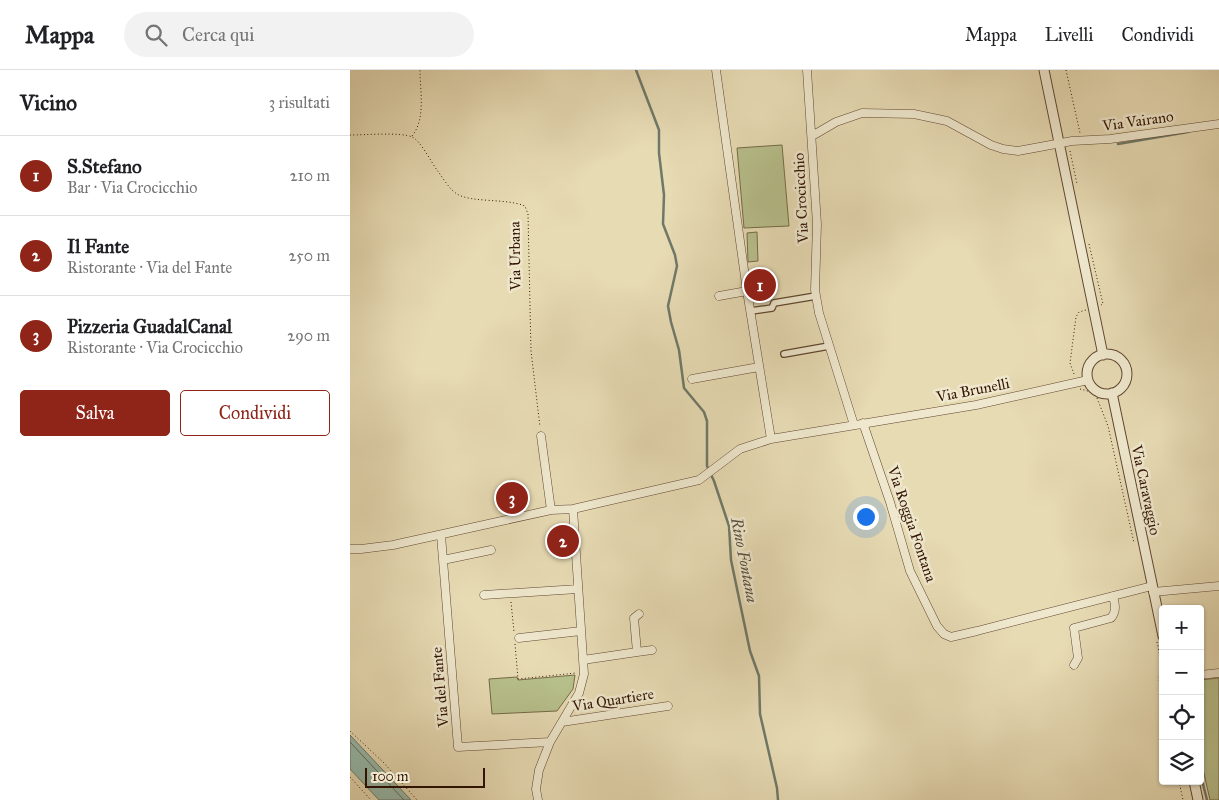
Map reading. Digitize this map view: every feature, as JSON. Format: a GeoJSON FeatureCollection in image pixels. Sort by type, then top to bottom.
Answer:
{"type":"FeatureCollection","features":[{"type":"Feature","properties":{"kind":"street"},"geometry":{"type":"LineString","coordinates":[[716,70],[771,439]]}},
{"type":"Feature","properties":{"kind":"street"},"geometry":{"type":"LineString","coordinates":[[807,70],[812,136]]}},
{"type":"Feature","properties":{"kind":"street"},"geometry":{"type":"LineString","coordinates":[[1044,70],[1064,142],[1103,354]]}},
{"type":"Feature","properties":{"kind":"street","name":"Via Crocicchio"},"geometry":{"type":"LineString","coordinates":[[854,425],[819,313],[816,296],[817,224],[812,136],[836,122],[862,113],[914,114],[947,121],[991,145],[1003,149],[1018,151],[1064,142]]}},
{"type":"Feature","properties":{"kind":"street","name":"Via Vairano"},"geometry":{"type":"LineString","coordinates":[[1064,142],[1110,139],[1219,124]]}},
{"type":"Feature","properties":{"kind":"street"},"geometry":{"type":"LineString","coordinates":[[719,296],[748,291]]}},
{"type":"Feature","properties":{"kind":"street"},"geometry":{"type":"LineString","coordinates":[[751,311],[772,308],[774,303],[816,296]]}},
{"type":"Feature","properties":{"kind":"street"},"geometry":{"type":"LineString","coordinates":[[784,354],[830,346]]}},
{"type":"Feature","properties":{"kind":"street"},"geometry":{"type":"LineString","coordinates":[[1103,354],[1110,354],[1122,361],[1127,373],[1123,386],[1112,393],[1100,393],[1091,386],[1088,380],[1088,367],[1092,361],[1103,354]]}},
{"type":"Feature","properties":{"kind":"street"},"geometry":{"type":"LineString","coordinates":[[692,379],[760,367]]}},
{"type":"Feature","properties":{"kind":"street","name":"Via Brunelli"},"geometry":{"type":"LineString","coordinates":[[863,424],[976,405],[1088,380]]}},
{"type":"Feature","properties":{"kind":"street","name":"Via Caravaggio"},"geometry":{"type":"LineString","coordinates":[[1112,393],[1152,589],[1159,633]]}},
{"type":"Feature","properties":{"kind":"street"},"geometry":{"type":"LineString","coordinates":[[350,549],[361,550],[393,545],[699,480],[740,449],[771,439],[863,424]]}},
{"type":"Feature","properties":{"kind":"street","name":"Via Roggia Fontana"},"geometry":{"type":"LineString","coordinates":[[863,424],[890,502],[910,571],[937,626],[944,634],[951,636],[977,631],[1113,596],[1152,589]]}},
{"type":"Feature","properties":{"kind":"street"},"geometry":{"type":"LineString","coordinates":[[541,436],[551,510]]}},
{"type":"Feature","properties":{"kind":"street"},"geometry":{"type":"LineString","coordinates":[[538,800],[536,789],[539,770],[550,742],[579,693],[584,672],[573,508]]}},
{"type":"Feature","properties":{"kind":"street","name":"Via del Fante"},"geometry":{"type":"LineString","coordinates":[[441,535],[458,747],[550,742]]}},
{"type":"Feature","properties":{"kind":"street"},"geometry":{"type":"LineString","coordinates":[[443,560],[491,550]]}},
{"type":"Feature","properties":{"kind":"street"},"geometry":{"type":"LineString","coordinates":[[1152,589],[1219,586]]}},
{"type":"Feature","properties":{"kind":"street"},"geometry":{"type":"LineString","coordinates":[[484,595],[578,589]]}},
{"type":"Feature","properties":{"kind":"street"},"geometry":{"type":"LineString","coordinates":[[1074,665],[1078,658],[1074,628],[1111,618],[1115,608],[1113,596]]}},
{"type":"Feature","properties":{"kind":"street"},"geometry":{"type":"LineString","coordinates":[[637,652],[634,618],[639,614]]}},
{"type":"Feature","properties":{"kind":"street"},"geometry":{"type":"LineString","coordinates":[[516,637],[581,631]]}},
{"type":"Feature","properties":{"kind":"street"},"geometry":{"type":"LineString","coordinates":[[583,660],[652,650]]}},
{"type":"Feature","properties":{"kind":"street"},"geometry":{"type":"LineString","coordinates":[[1204,675],[1219,673]]}},
{"type":"Feature","properties":{"kind":"street","name":"Via Quartiere"},"geometry":{"type":"LineString","coordinates":[[562,722],[668,706]]}},
{"type":"Feature","properties":{"kind":"street"},"geometry":{"type":"LineString","coordinates":[[1195,785],[1198,800]]}},
{"type":"Feature","properties":{"kind":"path"},"geometry":{"type":"LineString","coordinates":[[350,135],[412,136],[418,129],[421,108],[420,70]]}},
{"type":"Feature","properties":{"kind":"path"},"geometry":{"type":"LineString","coordinates":[[1066,70],[1081,141]]}},
{"type":"Feature","properties":{"kind":"path","name":"Via Urbana"},"geometry":{"type":"LineString","coordinates":[[412,136],[447,184],[457,194],[470,198],[516,202],[525,206],[528,214],[531,351],[541,436]]}},
{"type":"Feature","properties":{"kind":"path"},"geometry":{"type":"LineString","coordinates":[[1064,142],[1078,189]]}},
{"type":"Feature","properties":{"kind":"path"},"geometry":{"type":"LineString","coordinates":[[1088,236],[1103,304],[1079,312],[1076,317],[1070,362],[1076,383],[1081,391],[1095,393],[1102,407],[1136,550]]}},
{"type":"Feature","properties":{"kind":"path"},"geometry":{"type":"LineString","coordinates":[[510,593],[516,637],[518,679],[584,672]]}},
{"type":"Feature","properties":{"kind":"path"},"geometry":{"type":"LineString","coordinates":[[1160,650],[1159,679],[1162,695]]}},
{"type":"Feature","properties":{"kind":"path"},"geometry":{"type":"LineString","coordinates":[[350,731],[384,763],[417,800]]}},
{"type":"Feature","properties":{"kind":"path"},"geometry":{"type":"LineString","coordinates":[[350,777],[371,800]]}},
{"type":"Feature","properties":{"kind":"path"},"geometry":{"type":"LineString","coordinates":[[1180,785],[1183,800]]}},
{"type":"Feature","properties":{"kind":"green space"},"geometry":{"type":"Polygon","coordinates":[[[782,145],[789,226],[744,228],[737,148],[782,145]]]}},
{"type":"Feature","properties":{"kind":"green space"},"geometry":{"type":"Polygon","coordinates":[[[757,232],[758,261],[748,262],[747,233],[757,232]]]}},
{"type":"Feature","properties":{"kind":"green space"},"geometry":{"type":"Polygon","coordinates":[[[575,675],[573,689],[557,711],[492,714],[489,679],[517,677],[518,680],[575,675]]]}},
{"type":"Feature","properties":{"kind":"green space"},"geometry":{"type":"Polygon","coordinates":[[[1219,678],[1219,800],[1210,800],[1204,774],[1204,680],[1219,678]]]}},
{"type":"Feature","properties":{"kind":"water"},"geometry":{"type":"Polygon","coordinates":[[[350,735],[411,800],[379,800],[350,769],[350,735]]]}},
{"type":"Feature","properties":{"kind":"waterway","name":"Rino Fontana"},"geometry":{"type":"LineString","coordinates":[[636,70],[659,130],[659,153],[664,195],[663,224],[675,255],[677,266],[668,306],[671,322],[679,350],[684,388],[704,412],[707,421],[707,466],[729,526],[731,560],[750,651],[759,676],[760,714],[778,800]]}},
{"type":"Feature","properties":{"kind":"waterway"},"geometry":{"type":"LineString","coordinates":[[1118,144],[1188,132]]}},
{"type":"Feature","properties":{"kind":"waterway"},"geometry":{"type":"LineString","coordinates":[[1203,785],[1207,800]]}},
{"type":"Feature","properties":{"kind":"place","name":"S.Stefano"},"geometry":{"type":"Point","coordinates":[760,285]}},
{"type":"Feature","properties":{"kind":"place","name":"Pizzeria GuadalCanal"},"geometry":{"type":"Point","coordinates":[512,498]}},
{"type":"Feature","properties":{"kind":"place","name":"Il Fante"},"geometry":{"type":"Point","coordinates":[563,541]}}]}
